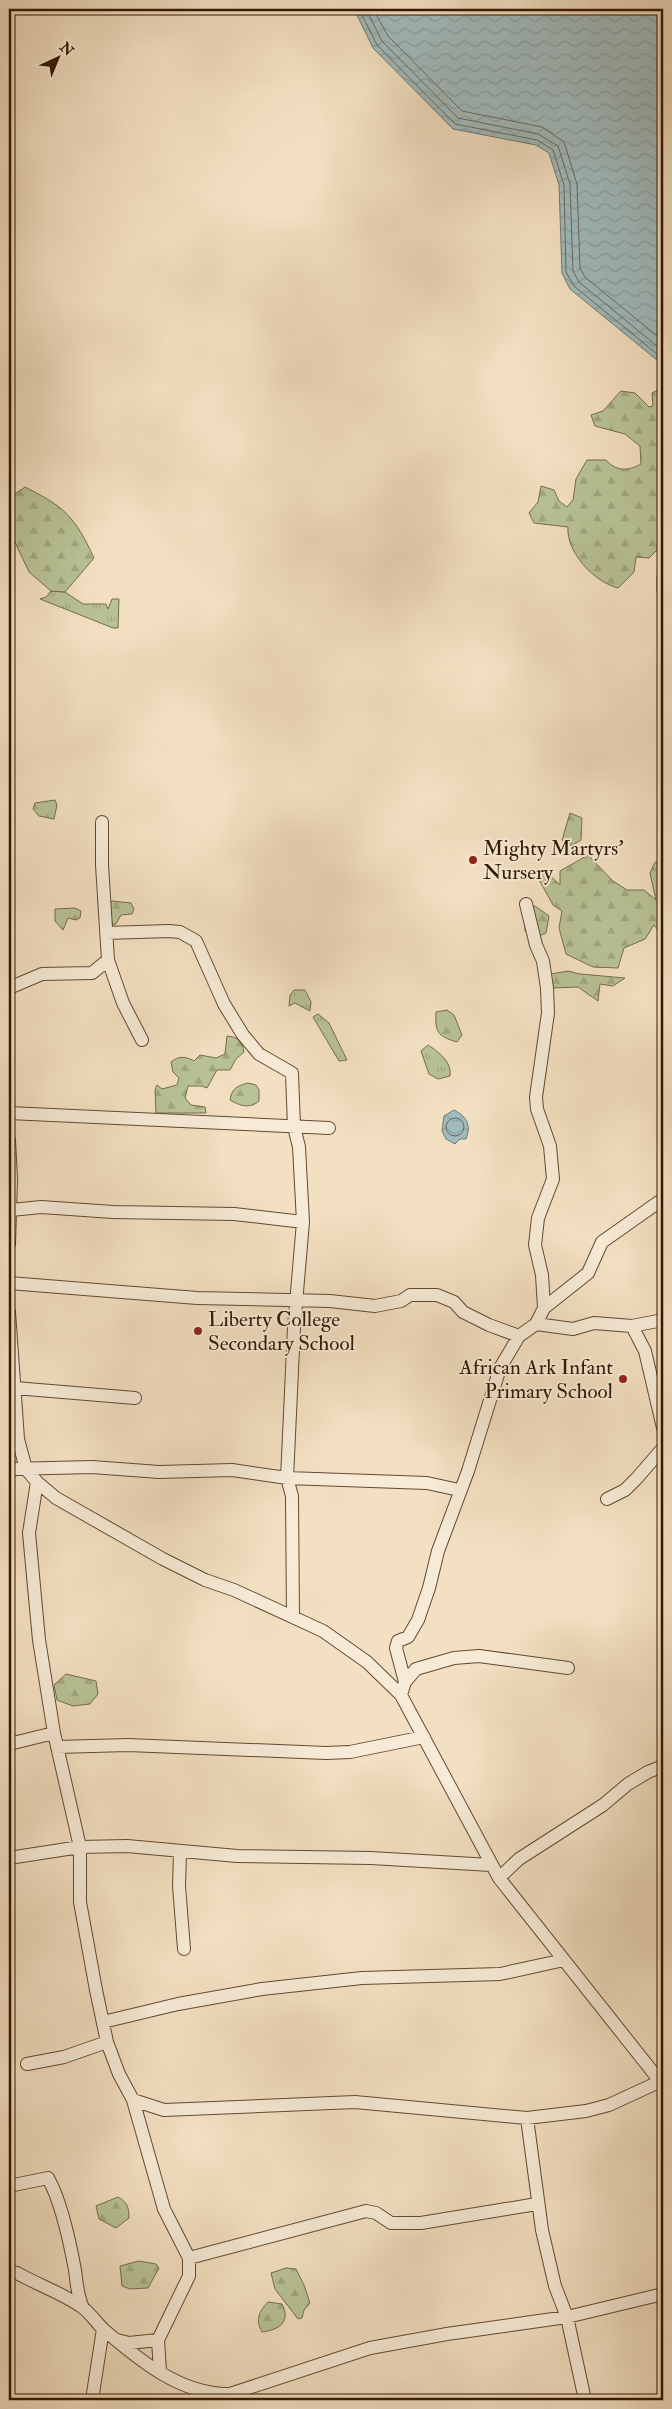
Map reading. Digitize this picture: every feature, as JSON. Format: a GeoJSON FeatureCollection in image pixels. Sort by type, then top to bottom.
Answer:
{"type":"FeatureCollection","features":[{"type":"Feature","properties":{"kind":"street"},"geometry":{"type":"LineString","coordinates":[[102,822],[108,960],[123,1003],[142,1040]]}},
{"type":"Feature","properties":{"kind":"street"},"geometry":{"type":"LineString","coordinates":[[526,904],[536,945],[543,962],[547,988],[548,1013],[536,1097],[537,1109],[550,1146],[553,1179],[538,1218],[535,1245],[542,1275],[544,1308]]}},
{"type":"Feature","properties":{"kind":"street"},"geometry":{"type":"LineString","coordinates":[[106,933],[169,931],[180,932],[196,941],[224,1004],[243,1035],[259,1054],[292,1073],[294,1128],[299,1148],[302,1222],[287,1478],[292,1496],[293,1617]]}},
{"type":"Feature","properties":{"kind":"street"},"geometry":{"type":"LineString","coordinates":[[9,988],[42,974],[92,973],[108,960]]}},
{"type":"Feature","properties":{"kind":"street"},"geometry":{"type":"LineString","coordinates":[[9,1113],[224,1122],[294,1128],[329,1128]]}},
{"type":"Feature","properties":{"kind":"street"},"geometry":{"type":"LineString","coordinates":[[9,1140],[11,1210],[9,1244]]}},
{"type":"Feature","properties":{"kind":"street"},"geometry":{"type":"LineString","coordinates":[[405,1682],[396,1648],[398,1641],[408,1637],[418,1620],[459,1490],[486,1416],[500,1368],[519,1336],[536,1324],[544,1308],[588,1273],[602,1242],[663,1199]]}},
{"type":"Feature","properties":{"kind":"street"},"geometry":{"type":"LineString","coordinates":[[11,1210],[42,1207],[113,1212],[234,1214],[302,1222]]}},
{"type":"Feature","properties":{"kind":"street"},"geometry":{"type":"LineString","coordinates":[[9,1283],[161,1296],[348,1302],[375,1306],[401,1301],[410,1295],[438,1295],[454,1302],[463,1312],[489,1325],[519,1336]]}},
{"type":"Feature","properties":{"kind":"street"},"geometry":{"type":"LineString","coordinates":[[9,1312],[18,1439],[26,1469],[37,1482],[56,1498],[163,1559],[204,1580],[323,1631],[367,1662],[401,1696],[499,1878],[662,2083],[609,2105],[586,2112],[527,2118],[355,2102],[164,2110],[133,2100]]}},
{"type":"Feature","properties":{"kind":"street"},"geometry":{"type":"LineString","coordinates":[[536,1324],[573,1329],[594,1323],[632,1326],[663,1320]]}},
{"type":"Feature","properties":{"kind":"street"},"geometry":{"type":"LineString","coordinates":[[632,1326],[645,1351],[663,1428]]}},
{"type":"Feature","properties":{"kind":"street"},"geometry":{"type":"LineString","coordinates":[[15,1388],[135,1398]]}},
{"type":"Feature","properties":{"kind":"street"},"geometry":{"type":"LineString","coordinates":[[607,1499],[625,1490],[638,1478],[663,1448]]}},
{"type":"Feature","properties":{"kind":"street"},"geometry":{"type":"LineString","coordinates":[[9,1468],[92,1467],[159,1472],[232,1470],[287,1478],[427,1483],[459,1490]]}},
{"type":"Feature","properties":{"kind":"street"},"geometry":{"type":"LineString","coordinates":[[37,1482],[29,1533],[39,1640],[54,1733],[80,1847],[80,1902],[103,2022],[107,2042],[119,2074],[133,2100],[164,2209],[189,2258],[188,2276],[158,2340],[160,2371]]}},
{"type":"Feature","properties":{"kind":"street"},"geometry":{"type":"LineString","coordinates":[[401,1696],[405,1682],[416,1669],[464,1657],[479,1656],[568,1668]]}},
{"type":"Feature","properties":{"kind":"street"},"geometry":{"type":"LineString","coordinates":[[9,1744],[54,1733]]}},
{"type":"Feature","properties":{"kind":"street"},"geometry":{"type":"LineString","coordinates":[[57,1747],[128,1745],[326,1753],[350,1752],[424,1737]]}},
{"type":"Feature","properties":{"kind":"street"},"geometry":{"type":"LineString","coordinates":[[499,1878],[520,1859],[603,1805],[628,1784],[648,1772],[663,1766]]}},
{"type":"Feature","properties":{"kind":"street"},"geometry":{"type":"LineString","coordinates":[[9,1858],[80,1847],[127,1846],[180,1852],[291,1858],[371,1858],[492,1865]]}},
{"type":"Feature","properties":{"kind":"street"},"geometry":{"type":"LineString","coordinates":[[180,1852],[179,1886],[184,1949]]}},
{"type":"Feature","properties":{"kind":"street"},"geometry":{"type":"LineString","coordinates":[[103,2022],[178,2004],[262,1989],[362,1978],[493,1975],[564,1960]]}},
{"type":"Feature","properties":{"kind":"street"},"geometry":{"type":"LineString","coordinates":[[27,2064],[64,2057],[107,2042]]}},
{"type":"Feature","properties":{"kind":"street"},"geometry":{"type":"LineString","coordinates":[[527,2118],[537,2204],[555,2286],[567,2316],[585,2400]]}},
{"type":"Feature","properties":{"kind":"street"},"geometry":{"type":"LineString","coordinates":[[9,2186],[48,2178],[54,2188],[72,2254],[78,2297],[83,2308]]}},
{"type":"Feature","properties":{"kind":"street"},"geometry":{"type":"LineString","coordinates":[[189,2258],[366,2211],[376,2213],[391,2223],[421,2223],[537,2204]]}},
{"type":"Feature","properties":{"kind":"street"},"geometry":{"type":"LineString","coordinates":[[9,2272],[17,2273],[83,2308],[103,2329],[142,2362],[199,2390],[214,2394],[230,2394],[370,2348],[567,2316],[663,2294]]}},
{"type":"Feature","properties":{"kind":"street"},"geometry":{"type":"LineString","coordinates":[[92,2400],[103,2329]]}},
{"type":"Feature","properties":{"kind":"street"},"geometry":{"type":"LineString","coordinates":[[117,2340],[129,2343],[158,2340]]}},
{"type":"Feature","properties":{"kind":"green space"},"geometry":{"type":"Polygon","coordinates":[[[660,389],[663,391],[663,544],[649,558],[636,557],[634,572],[618,588],[609,585],[583,565],[572,546],[568,527],[534,523],[529,513],[538,502],[541,486],[554,490],[559,501],[567,507],[573,500],[576,479],[587,460],[606,460],[614,467],[623,469],[641,464],[640,446],[625,434],[595,426],[591,415],[603,411],[621,391],[635,393],[649,407],[653,406],[652,393],[660,389]]]}},
{"type":"Feature","properties":{"kind":"green space"},"geometry":{"type":"Polygon","coordinates":[[[25,487],[59,507],[67,515],[81,532],[94,558],[65,592],[51,591],[29,572],[13,538],[12,512],[9,498],[25,487]]]}},
{"type":"Feature","properties":{"kind":"green space"},"geometry":{"type":"Polygon","coordinates":[[[663,572],[663,597],[657,592],[657,575],[663,572]]]}},
{"type":"Feature","properties":{"kind":"green space"},"geometry":{"type":"Polygon","coordinates":[[[51,591],[65,592],[83,604],[106,604],[108,609],[112,599],[119,599],[118,628],[113,628],[40,599],[46,597],[51,591]]]}},
{"type":"Feature","properties":{"kind":"green space"},"geometry":{"type":"Polygon","coordinates":[[[55,800],[57,805],[54,819],[39,816],[33,809],[35,803],[55,800]]]}},
{"type":"Feature","properties":{"kind":"green space"},"geometry":{"type":"Polygon","coordinates":[[[570,813],[582,818],[581,840],[571,846],[562,840],[570,813]]]}},
{"type":"Feature","properties":{"kind":"green space"},"geometry":{"type":"Polygon","coordinates":[[[588,855],[613,881],[627,890],[644,890],[656,900],[650,873],[655,862],[663,865],[663,936],[654,925],[645,939],[624,948],[618,968],[593,967],[566,954],[559,928],[562,911],[553,905],[537,876],[545,871],[560,885],[560,871],[588,855]]]}},
{"type":"Feature","properties":{"kind":"green space"},"geometry":{"type":"Polygon","coordinates":[[[112,901],[131,903],[134,909],[132,914],[121,915],[116,924],[113,925],[107,909],[112,901]]]}},
{"type":"Feature","properties":{"kind":"green space"},"geometry":{"type":"Polygon","coordinates":[[[535,906],[549,916],[546,933],[534,938],[525,931],[524,911],[528,907],[535,906]]]}},
{"type":"Feature","properties":{"kind":"green space"},"geometry":{"type":"Polygon","coordinates":[[[75,908],[81,911],[80,918],[76,920],[68,918],[63,930],[55,921],[55,909],[75,908]]]}},
{"type":"Feature","properties":{"kind":"green space"},"geometry":{"type":"Polygon","coordinates":[[[568,971],[580,974],[625,978],[613,986],[600,984],[598,1001],[578,987],[552,988],[551,974],[568,971]]]}},
{"type":"Feature","properties":{"kind":"green space"},"geometry":{"type":"Polygon","coordinates":[[[294,990],[305,990],[311,1002],[310,1011],[295,1003],[289,1006],[290,995],[294,990]]]}},
{"type":"Feature","properties":{"kind":"green space"},"geometry":{"type":"Polygon","coordinates":[[[447,1010],[454,1015],[462,1035],[457,1042],[445,1038],[437,1029],[436,1012],[447,1010]]]}},
{"type":"Feature","properties":{"kind":"green space"},"geometry":{"type":"Polygon","coordinates":[[[318,1014],[329,1023],[347,1060],[339,1061],[313,1017],[318,1014]]]}},
{"type":"Feature","properties":{"kind":"green space"},"geometry":{"type":"Polygon","coordinates":[[[227,1036],[239,1040],[244,1052],[236,1059],[230,1070],[217,1070],[207,1088],[188,1086],[185,1098],[191,1105],[205,1107],[206,1113],[156,1113],[155,1090],[157,1085],[162,1089],[177,1085],[179,1078],[173,1072],[171,1062],[179,1058],[188,1058],[194,1061],[200,1055],[216,1058],[225,1054],[227,1036]]]}},
{"type":"Feature","properties":{"kind":"green space"},"geometry":{"type":"Polygon","coordinates":[[[428,1045],[447,1062],[450,1076],[438,1079],[429,1074],[421,1051],[428,1045]]]}},
{"type":"Feature","properties":{"kind":"green space"},"geometry":{"type":"Polygon","coordinates":[[[248,1083],[256,1085],[259,1090],[259,1101],[256,1104],[245,1106],[230,1100],[236,1088],[248,1083]]]}},
{"type":"Feature","properties":{"kind":"green space"},"geometry":{"type":"Polygon","coordinates":[[[66,1674],[96,1681],[98,1694],[90,1704],[73,1706],[57,1700],[54,1685],[66,1674]]]}},
{"type":"Feature","properties":{"kind":"green space"},"geometry":{"type":"Polygon","coordinates":[[[118,2197],[127,2205],[129,2218],[116,2228],[99,2219],[96,2206],[118,2197]]]}},
{"type":"Feature","properties":{"kind":"green space"},"geometry":{"type":"Polygon","coordinates":[[[139,2261],[156,2264],[159,2268],[148,2288],[130,2289],[122,2286],[120,2266],[139,2261]]]}},
{"type":"Feature","properties":{"kind":"green space"},"geometry":{"type":"Polygon","coordinates":[[[286,2268],[296,2269],[310,2303],[304,2310],[302,2318],[298,2319],[275,2289],[271,2273],[286,2268]]]}},
{"type":"Feature","properties":{"kind":"green space"},"geometry":{"type":"Polygon","coordinates":[[[268,2302],[282,2304],[285,2315],[284,2320],[279,2327],[262,2332],[258,2319],[262,2309],[268,2302]]]}},
{"type":"Feature","properties":{"kind":"water"},"geometry":{"type":"Polygon","coordinates":[[[354,9],[663,9],[663,365],[570,289],[562,273],[559,185],[549,153],[536,145],[453,129],[373,48],[354,9]]]}},
{"type":"Feature","properties":{"kind":"water"},"geometry":{"type":"Polygon","coordinates":[[[454,1110],[465,1119],[468,1126],[466,1139],[460,1139],[455,1144],[446,1139],[442,1131],[444,1116],[454,1110]]]}},
{"type":"Feature","properties":{"kind":"place","name":"Mighty Martyrs' Nursery"},"geometry":{"type":"Point","coordinates":[473,860]}},
{"type":"Feature","properties":{"kind":"place","name":"Liberty College Secondary School"},"geometry":{"type":"Point","coordinates":[198,1331]}},
{"type":"Feature","properties":{"kind":"place","name":"African Ark Infant Primary School"},"geometry":{"type":"Point","coordinates":[623,1379]}}]}
